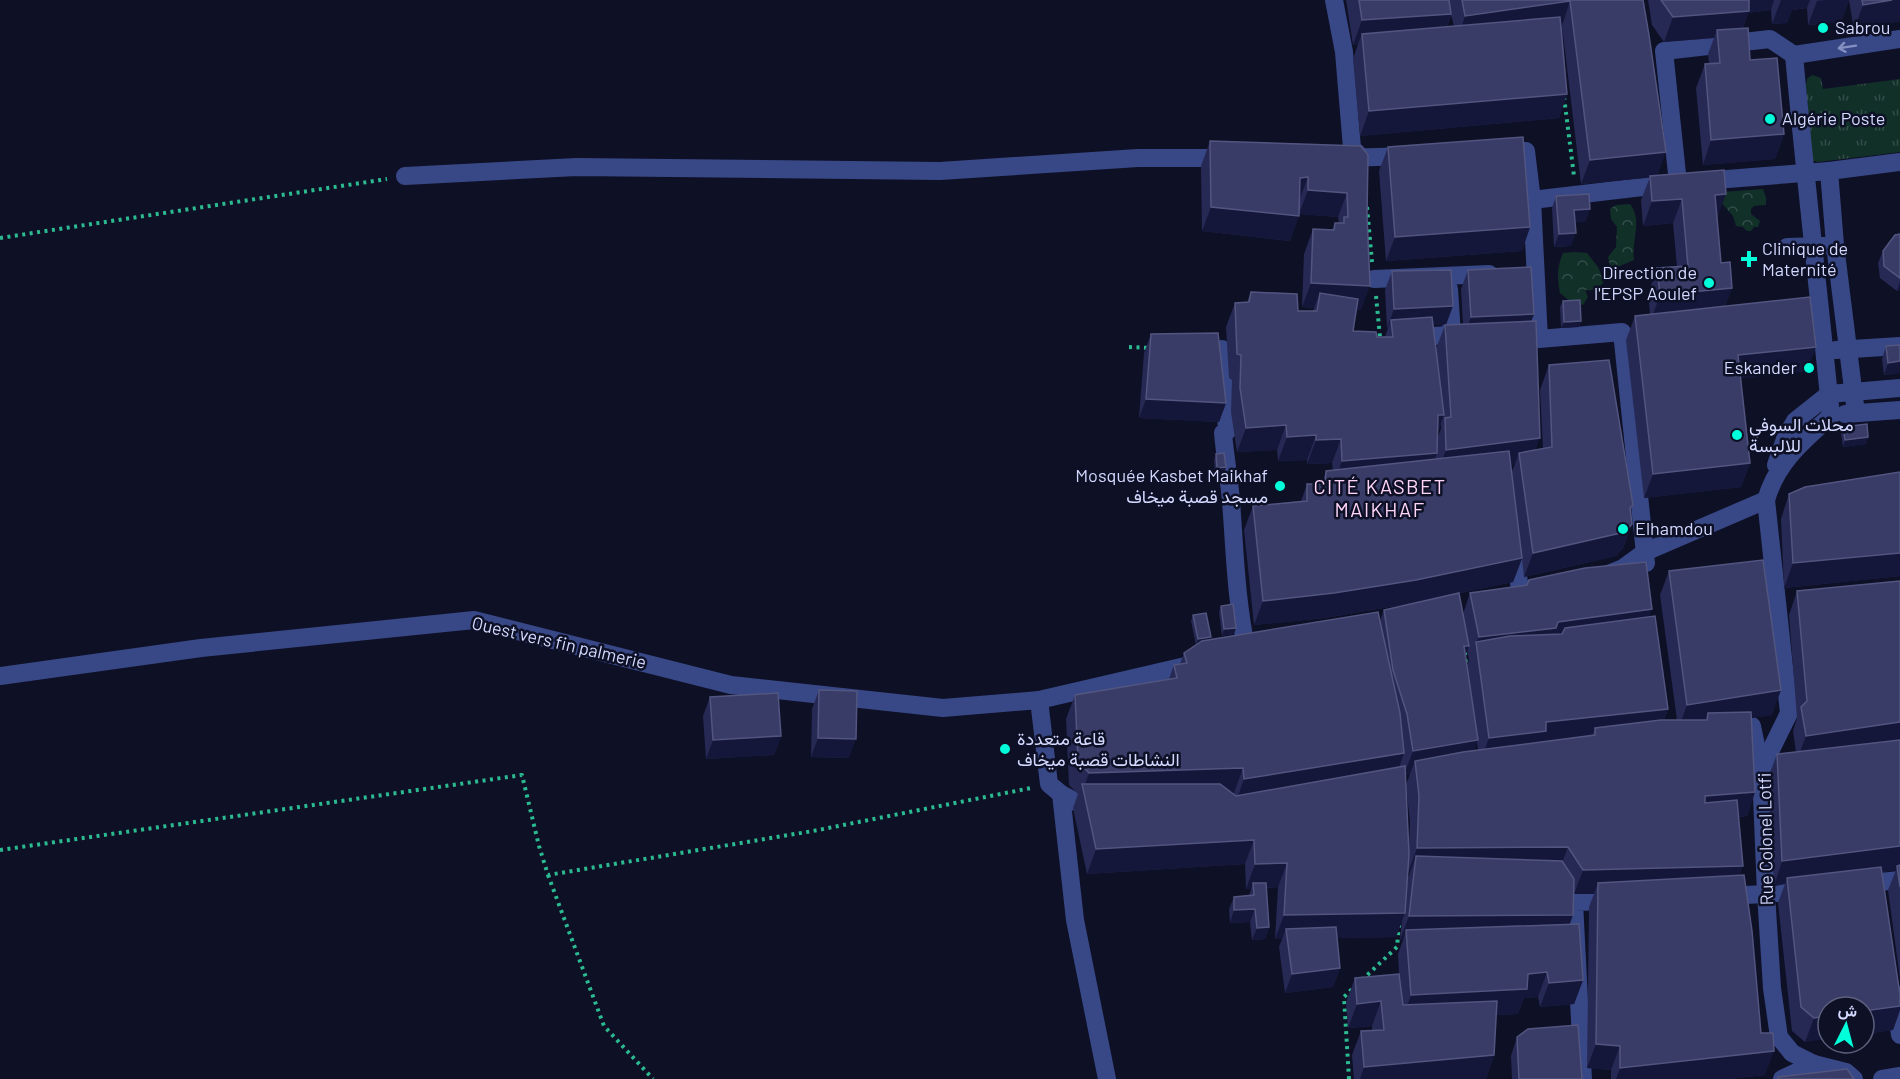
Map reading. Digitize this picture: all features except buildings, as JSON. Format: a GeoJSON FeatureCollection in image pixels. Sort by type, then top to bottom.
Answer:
{"type":"FeatureCollection","features":[{"type":"Feature","properties":{"kind":"street"},"geometry":{"type":"LineString","coordinates":[[1334,0],[1344,52],[1352,148],[1362,158]]}},
{"type":"Feature","properties":{"kind":"street"},"geometry":{"type":"LineString","coordinates":[[1644,49],[1664,51],[1770,39],[1794,55],[1900,39]]}},
{"type":"Feature","properties":{"kind":"street"},"geometry":{"type":"LineString","coordinates":[[1664,51],[1678,183]]}},
{"type":"Feature","properties":{"kind":"street"},"geometry":{"type":"LineString","coordinates":[[1794,55],[1804,173],[1814,247],[1815,313],[1825,351],[1832,416]]}},
{"type":"Feature","properties":{"kind":"street"},"geometry":{"type":"LineString","coordinates":[[1479,153],[1526,151],[1532,200],[1539,339],[1628,331],[1648,584]]}},
{"type":"Feature","properties":{"kind":"street"},"geometry":{"type":"LineString","coordinates":[[1327,158],[1432,155]]}},
{"type":"Feature","properties":{"kind":"street"},"geometry":{"type":"LineString","coordinates":[[405,176],[577,167],[940,171],[1138,158],[1244,158]]}},
{"type":"Feature","properties":{"kind":"street"},"geometry":{"type":"LineString","coordinates":[[1532,200],[1678,183],[1829,171],[1900,162]]}},
{"type":"Feature","properties":{"kind":"street"},"geometry":{"type":"LineString","coordinates":[[1829,171],[1835,245],[1856,413]]}},
{"type":"Feature","properties":{"kind":"street"},"geometry":{"type":"LineString","coordinates":[[1787,247],[1835,245]]}},
{"type":"Feature","properties":{"kind":"street"},"geometry":{"type":"LineString","coordinates":[[1374,279],[1535,273]]}},
{"type":"Feature","properties":{"kind":"street"},"geometry":{"type":"LineString","coordinates":[[1432,336],[1452,335],[1448,275]]}},
{"type":"Feature","properties":{"kind":"street"},"geometry":{"type":"LineString","coordinates":[[1825,351],[1900,346]]}},
{"type":"Feature","properties":{"kind":"street"},"geometry":{"type":"LineString","coordinates":[[1222,349],[1227,431],[1222,433],[1231,500],[1234,569],[1247,652]]}},
{"type":"Feature","properties":{"kind":"street"},"geometry":{"type":"LineString","coordinates":[[1829,394],[1900,388]]}},
{"type":"Feature","properties":{"kind":"street","name":"Rue Colonel Lotfi"},"geometry":{"type":"LineString","coordinates":[[1829,394],[1796,421],[1785,439],[1768,493],[1776,601],[1789,713],[1761,770],[1766,894],[1772,988],[1779,1037],[1791,1053],[1814,1064],[1865,1079]]}},
{"type":"Feature","properties":{"kind":"street"},"geometry":{"type":"LineString","coordinates":[[1589,577],[1613,573],[1645,552],[1768,493],[1795,448],[1832,416],[1900,410]]}},
{"type":"Feature","properties":{"kind":"street"},"geometry":{"type":"LineString","coordinates":[[1499,597],[1525,589],[1511,525]]}},
{"type":"Feature","properties":{"kind":"street"},"geometry":{"type":"LineString","coordinates":[[1776,601],[1799,599]]}},
{"type":"Feature","properties":{"kind":"street","name":"Ouest vers fin palmerie"},"geometry":{"type":"LineString","coordinates":[[0,676],[201,648],[474,620],[731,685],[943,708],[1039,700],[1213,660]]}},
{"type":"Feature","properties":{"kind":"street"},"geometry":{"type":"LineString","coordinates":[[1039,700],[1075,920],[1107,1079]]}},
{"type":"Feature","properties":{"kind":"street"},"geometry":{"type":"LineString","coordinates":[[1717,730],[1752,726],[1761,770],[1808,764]]}},
{"type":"Feature","properties":{"kind":"street"},"geometry":{"type":"LineString","coordinates":[[1055,789],[1078,803],[1112,803]]}},
{"type":"Feature","properties":{"kind":"street"},"geometry":{"type":"LineString","coordinates":[[1846,885],[1881,888],[1900,880]]}},
{"type":"Feature","properties":{"kind":"street"},"geometry":{"type":"LineString","coordinates":[[1709,896],[1766,894],[1823,888]]}},
{"type":"Feature","properties":{"kind":"street"},"geometry":{"type":"LineString","coordinates":[[1583,1079],[1569,944],[1574,902],[1630,900]]}},
{"type":"Feature","properties":{"kind":"street"},"geometry":{"type":"LineString","coordinates":[[1892,976],[1900,1035]]}},
{"type":"Feature","properties":{"kind":"street"},"geometry":{"type":"LineString","coordinates":[[1782,1079],[1814,1064]]}},
{"type":"Feature","properties":{"kind":"street"},"geometry":{"type":"LineString","coordinates":[[1882,1079],[1900,1078]]}},
{"type":"Feature","properties":{"kind":"path"},"geometry":{"type":"LineString","coordinates":[[1563,92],[1577,195]]}},
{"type":"Feature","properties":{"kind":"path"},"geometry":{"type":"LineString","coordinates":[[0,238],[405,176]]}},
{"type":"Feature","properties":{"kind":"path"},"geometry":{"type":"LineString","coordinates":[[1367,202],[1380,337],[1390,337]]}},
{"type":"Feature","properties":{"kind":"path"},"geometry":{"type":"LineString","coordinates":[[1129,347],[1152,348]]}},
{"type":"Feature","properties":{"kind":"path"},"geometry":{"type":"LineString","coordinates":[[1463,642],[1467,664],[1465,676]]}},
{"type":"Feature","properties":{"kind":"path"},"geometry":{"type":"LineString","coordinates":[[0,850],[522,775],[548,875],[604,1026],[653,1079]]}},
{"type":"Feature","properties":{"kind":"path"},"geometry":{"type":"LineString","coordinates":[[548,875],[1055,789]]}},
{"type":"Feature","properties":{"kind":"path"},"geometry":{"type":"LineString","coordinates":[[1349,1079],[1344,997],[1397,947],[1399,923]]}},
{"type":"Feature","properties":{"kind":"green space"},"geometry":{"type":"Polygon","coordinates":[[[1812,75],[1821,78],[1823,89],[1900,79],[1900,152],[1813,161],[1806,85],[1807,79],[1812,75]]]}},
{"type":"Feature","properties":{"kind":"green space"},"geometry":{"type":"Polygon","coordinates":[[[1763,189],[1766,205],[1754,206],[1751,209],[1751,214],[1760,221],[1758,227],[1747,231],[1743,227],[1736,226],[1733,216],[1719,200],[1723,192],[1763,189]]]}},
{"type":"Feature","properties":{"kind":"green space"},"geometry":{"type":"Polygon","coordinates":[[[1630,204],[1636,217],[1634,260],[1615,268],[1610,266],[1608,257],[1616,247],[1617,227],[1611,219],[1610,209],[1616,205],[1630,204]]]}},
{"type":"Feature","properties":{"kind":"green space"},"geometry":{"type":"Polygon","coordinates":[[[1563,253],[1587,253],[1598,267],[1604,281],[1596,289],[1585,290],[1588,297],[1583,305],[1571,302],[1560,293],[1559,287],[1559,268],[1563,253]]]}},
{"type":"Feature","properties":{"kind":"place","name":"Sabrou"},"geometry":{"type":"Point","coordinates":[1823,28]}},
{"type":"Feature","properties":{"kind":"place","name":"Algérie Poste"},"geometry":{"type":"Point","coordinates":[1770,119]}},
{"type":"Feature","properties":{"kind":"place","name":"Clinique de Maternité"},"geometry":{"type":"Point","coordinates":[1749,259]}},
{"type":"Feature","properties":{"kind":"place","name":"Direction de l'EPSP Aoulef"},"geometry":{"type":"Point","coordinates":[1709,283]}},
{"type":"Feature","properties":{"kind":"place","name":"Eskander"},"geometry":{"type":"Point","coordinates":[1809,368]}},
{"type":"Feature","properties":{"kind":"place","name":"محلات السوفي للالبسة"},"geometry":{"type":"Point","coordinates":[1737,435]}},
{"type":"Feature","properties":{"kind":"place","name":"Mosquée Kasbet Maikhaf مسجد قصبة ميخاف"},"geometry":{"type":"Point","coordinates":[1280,486]}},
{"type":"Feature","properties":{"kind":"place","name":"Elhamdou"},"geometry":{"type":"Point","coordinates":[1623,529]}},
{"type":"Feature","properties":{"kind":"place","name":"قاعة متعددة النشاطات قصبة ميخاف"},"geometry":{"type":"Point","coordinates":[1005,749]}},
{"type":"Feature","properties":{"kind":"district","name":"CITÉ KASBET MAIKHAF"},"geometry":{"type":"Point","coordinates":[1380,498]}}]}
